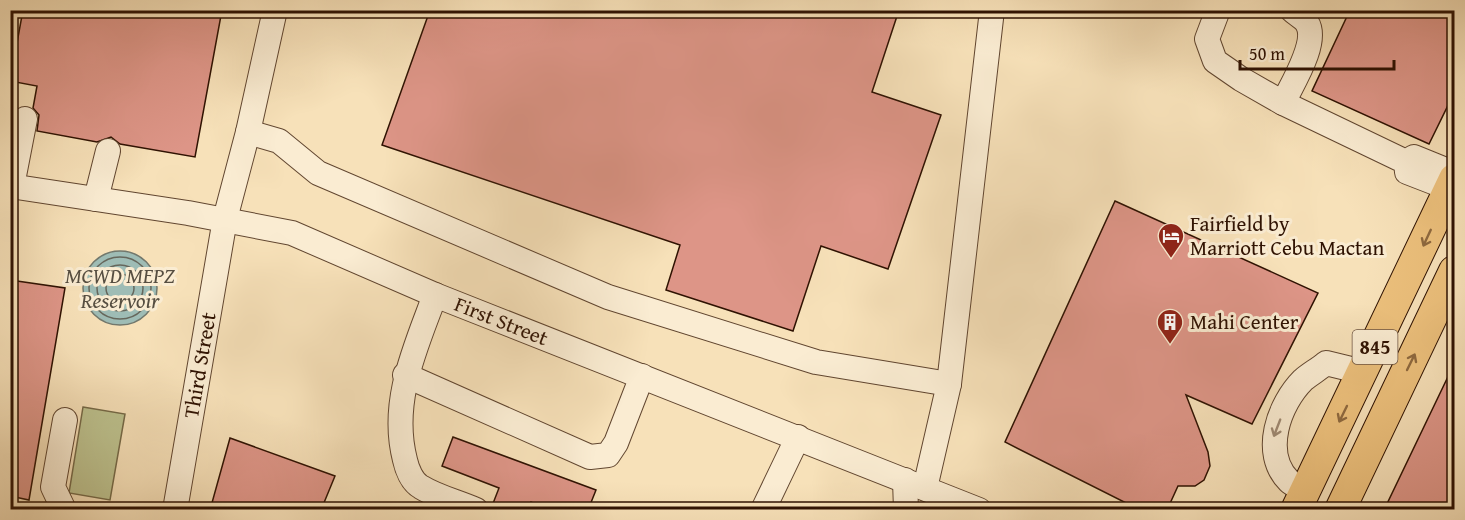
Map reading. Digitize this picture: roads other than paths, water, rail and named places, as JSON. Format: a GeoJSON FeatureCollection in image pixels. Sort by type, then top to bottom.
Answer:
{"type":"FeatureCollection","features":[{"type":"Feature","properties":{"kind":"main road","name":"845"},"geometry":{"type":"LineString","coordinates":[[1301,500],[1363,372],[1451,179]]}},
{"type":"Feature","properties":{"kind":"main road","name":"845"},"geometry":{"type":"LineString","coordinates":[[1340,510],[1455,271]]}},
{"type":"Feature","properties":{"kind":"street","name":"Third Street"},"geometry":{"type":"LineString","coordinates":[[175,510],[225,219],[249,132],[275,10]]}},
{"type":"Feature","properties":{"kind":"street"},"geometry":{"type":"LineString","coordinates":[[906,510],[949,384],[992,10]]}},
{"type":"Feature","properties":{"kind":"street"},"geometry":{"type":"LineString","coordinates":[[1218,10],[1207,39],[1215,61],[1284,103],[1406,162],[1414,158],[1446,170],[1451,179]]}},
{"type":"Feature","properties":{"kind":"street"},"geometry":{"type":"LineString","coordinates":[[1284,103],[1310,47],[1311,34],[1306,22],[1292,10]]}},
{"type":"Feature","properties":{"kind":"street"},"geometry":{"type":"LineString","coordinates":[[11,186],[25,119]]}},
{"type":"Feature","properties":{"kind":"street"},"geometry":{"type":"LineString","coordinates":[[249,132],[279,141],[318,173],[608,297],[816,362],[949,384]]}},
{"type":"Feature","properties":{"kind":"street"},"geometry":{"type":"LineString","coordinates":[[96,199],[108,151]]}},
{"type":"Feature","properties":{"kind":"street","name":"First Street"},"geometry":{"type":"LineString","coordinates":[[11,186],[225,219],[292,233],[435,296],[979,510]]}},
{"type":"Feature","properties":{"kind":"street"},"geometry":{"type":"LineString","coordinates":[[435,296],[405,375],[400,425],[407,470],[419,486],[476,510]]}},
{"type":"Feature","properties":{"kind":"street"},"geometry":{"type":"LineString","coordinates":[[1301,500],[1278,464],[1272,440],[1285,407],[1303,380],[1326,363],[1363,372]]}},
{"type":"Feature","properties":{"kind":"street"},"geometry":{"type":"LineString","coordinates":[[405,375],[590,457],[608,455],[616,443],[642,376]]}},
{"type":"Feature","properties":{"kind":"street"},"geometry":{"type":"LineString","coordinates":[[64,510],[53,487],[65,420]]}},
{"type":"Feature","properties":{"kind":"street"},"geometry":{"type":"LineString","coordinates":[[763,510],[798,437]]}},
{"type":"Feature","properties":{"kind":"water","name":"MCWD MEPZ Reservoir"},"geometry":{"type":"Polygon","coordinates":[[[120,251],[141,257],[151,267],[157,288],[151,309],[141,319],[120,325],[99,319],[89,309],[83,288],[89,267],[99,257],[120,251]]]}},
{"type":"Feature","properties":{"kind":"place","name":"Fairfield by Marriott Cebu Mactan"},"geometry":{"type":"Point","coordinates":[1171,259]}},
{"type":"Feature","properties":{"kind":"place","name":"Mahi Center"},"geometry":{"type":"Point","coordinates":[1170,345]}}]}
